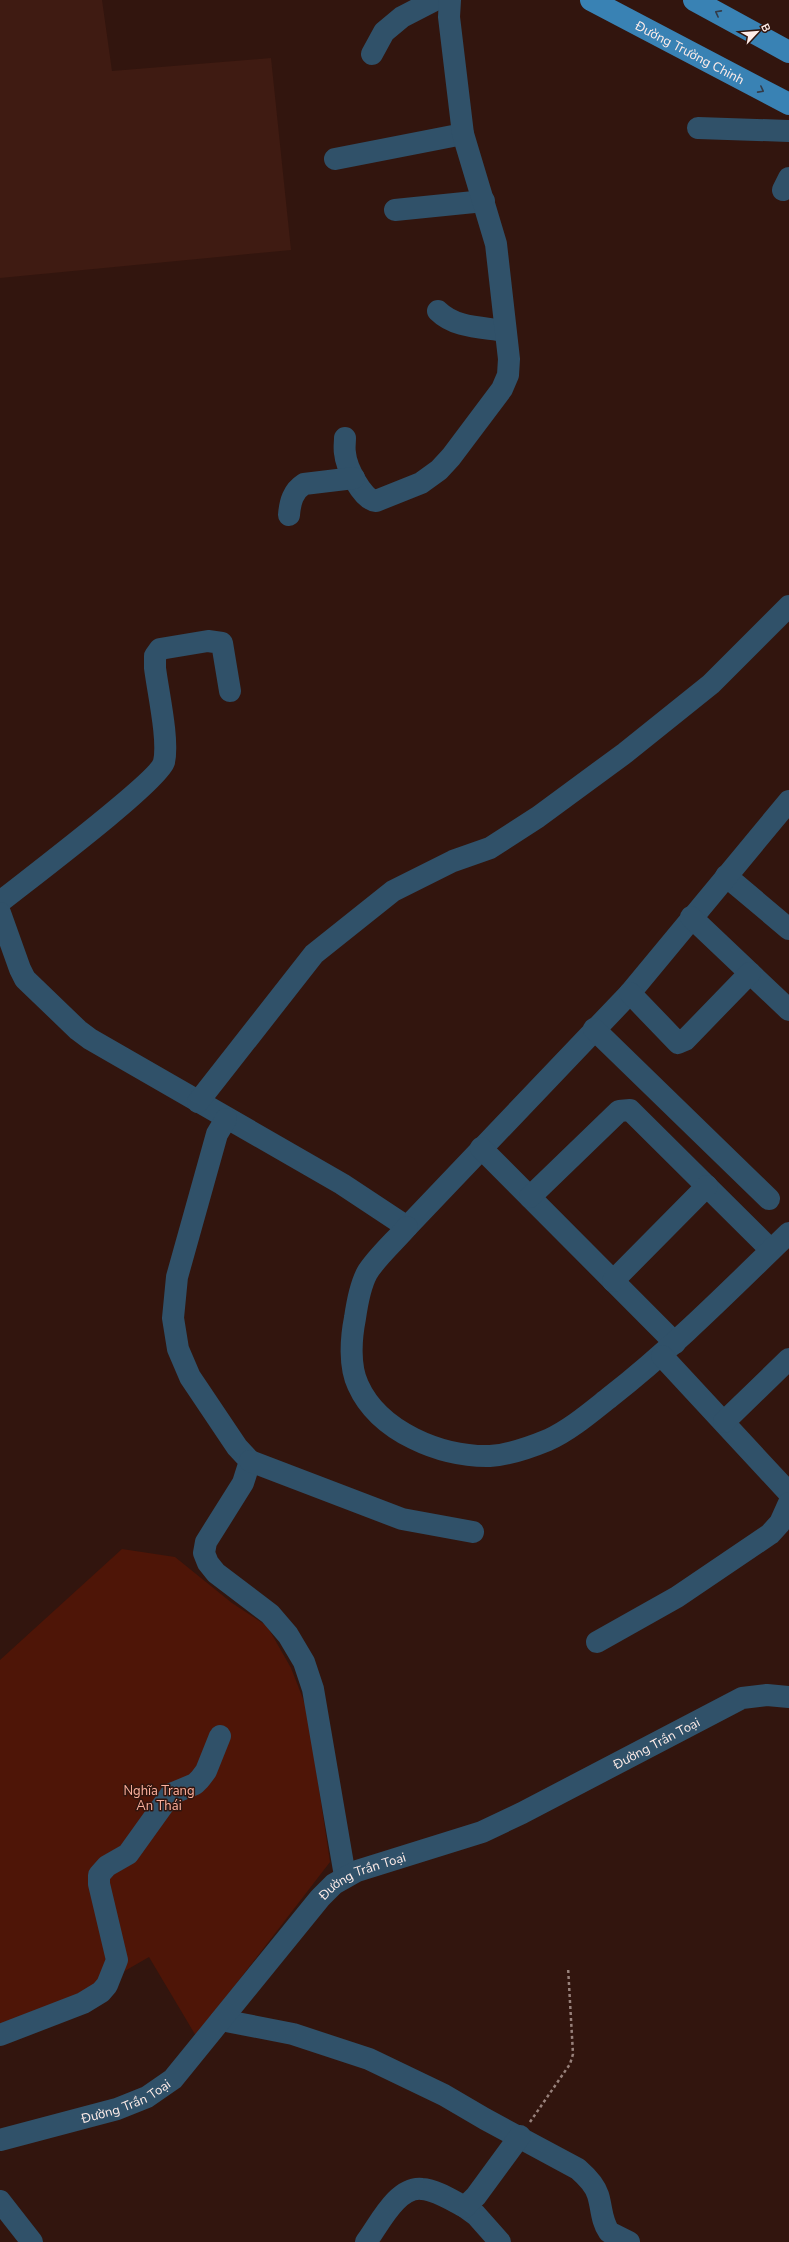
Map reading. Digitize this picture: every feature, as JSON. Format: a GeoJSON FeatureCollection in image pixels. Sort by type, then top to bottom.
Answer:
{"type":"FeatureCollection","features":[{"type":"Feature","properties":{"kind":"main road","name":"Đường Trường Chinh"},"geometry":{"type":"LineString","coordinates":[[591,0],[789,104]]}},
{"type":"Feature","properties":{"kind":"main road"},"geometry":{"type":"LineString","coordinates":[[694,0],[789,52]]}},
{"type":"Feature","properties":{"kind":"street"},"geometry":{"type":"LineString","coordinates":[[372,54],[384,32],[402,17],[435,0]]}},
{"type":"Feature","properties":{"kind":"street"},"geometry":{"type":"LineString","coordinates":[[345,438],[345,453],[354,478],[369,499],[376,501],[421,483],[439,470],[451,457],[502,388],[508,375],[509,359],[496,244],[463,134],[449,17],[450,0]]}},
{"type":"Feature","properties":{"kind":"street"},"geometry":{"type":"LineString","coordinates":[[698,128],[789,131]]}},
{"type":"Feature","properties":{"kind":"street"},"geometry":{"type":"LineString","coordinates":[[335,159],[463,134]]}},
{"type":"Feature","properties":{"kind":"street"},"geometry":{"type":"LineString","coordinates":[[395,210],[484,201]]}},
{"type":"Feature","properties":{"kind":"street"},"geometry":{"type":"LineString","coordinates":[[438,311],[446,319],[460,324],[505,331]]}},
{"type":"Feature","properties":{"kind":"street"},"geometry":{"type":"LineString","coordinates":[[289,515],[290,504],[294,494],[298,488],[304,484],[354,478]]}},
{"type":"Feature","properties":{"kind":"street"},"geometry":{"type":"LineString","coordinates":[[198,1102],[314,954],[393,890],[453,861],[490,848],[538,817],[625,753],[711,684],[789,606]]}},
{"type":"Feature","properties":{"kind":"street"},"geometry":{"type":"LineString","coordinates":[[0,902],[141,789],[164,763],[165,741],[154,668],[155,656],[160,649],[208,641],[222,643],[230,691]]}},
{"type":"Feature","properties":{"kind":"street"},"geometry":{"type":"LineString","coordinates":[[789,801],[691,917],[630,993],[481,1148],[407,1227],[367,1273],[358,1302],[352,1332],[352,1360],[357,1383],[366,1400],[385,1420],[415,1440],[439,1449],[490,1456],[509,1453],[549,1439],[590,1413],[668,1349],[789,1233]]}},
{"type":"Feature","properties":{"kind":"street"},"geometry":{"type":"LineString","coordinates":[[726,876],[789,929]]}},
{"type":"Feature","properties":{"kind":"street"},"geometry":{"type":"LineString","coordinates":[[0,913],[20,969],[26,980],[78,1030],[226,1119],[342,1184],[407,1227]]}},
{"type":"Feature","properties":{"kind":"street"},"geometry":{"type":"LineString","coordinates":[[691,917],[789,1010]]}},
{"type":"Feature","properties":{"kind":"street"},"geometry":{"type":"LineString","coordinates":[[630,993],[678,1043],[685,1040],[750,973]]}},
{"type":"Feature","properties":{"kind":"street"},"geometry":{"type":"LineString","coordinates":[[594,1029],[769,1199]]}},
{"type":"Feature","properties":{"kind":"street"},"geometry":{"type":"LineString","coordinates":[[530,1197],[623,1110],[630,1110],[771,1250]]}},
{"type":"Feature","properties":{"kind":"street"},"geometry":{"type":"LineString","coordinates":[[226,1119],[217,1134],[177,1277],[173,1318],[178,1349],[190,1376],[237,1447],[250,1461],[402,1519],[473,1532]]}},
{"type":"Feature","properties":{"kind":"street"},"geometry":{"type":"LineString","coordinates":[[481,1148],[613,1281],[724,1422],[789,1493]]}},
{"type":"Feature","properties":{"kind":"street"},"geometry":{"type":"LineString","coordinates":[[613,1281],[707,1186]]}},
{"type":"Feature","properties":{"kind":"street"},"geometry":{"type":"LineString","coordinates":[[724,1422],[789,1359]]}},
{"type":"Feature","properties":{"kind":"street"},"geometry":{"type":"LineString","coordinates":[[250,1461],[243,1483],[206,1542],[204,1553],[208,1563],[216,1573],[270,1614],[288,1635],[304,1662],[313,1689],[345,1876]]}},
{"type":"Feature","properties":{"kind":"street"},"geometry":{"type":"LineString","coordinates":[[597,1642],[677,1597],[770,1534],[780,1523],[789,1503]]}},
{"type":"Feature","properties":{"kind":"street","name":"Đường Trần Toại"},"geometry":{"type":"LineString","coordinates":[[0,2140],[116,2109],[147,2097],[173,2079],[320,1898],[345,1876],[482,1832],[522,1813],[742,1698],[767,1695],[789,1696]]}},
{"type":"Feature","properties":{"kind":"street"},"geometry":{"type":"LineString","coordinates":[[0,2035],[83,2003],[101,1992],[107,1985],[117,1960],[99,1884],[99,1875],[107,1866],[128,1854],[171,1794],[195,1784],[200,1779],[206,1770],[220,1736]]}},
{"type":"Feature","properties":{"kind":"street"},"geometry":{"type":"LineString","coordinates":[[221,2020],[293,2034],[369,2060],[444,2095],[485,2119],[520,2136],[578,2169],[590,2180],[598,2195],[598,2204],[609,2232],[628,2242]]}},
{"type":"Feature","properties":{"kind":"street"},"geometry":{"type":"LineString","coordinates":[[465,2207],[476,2196],[520,2136]]}},
{"type":"Feature","properties":{"kind":"street"},"geometry":{"type":"LineString","coordinates":[[366,2242],[393,2203],[410,2190],[423,2188],[465,2207],[476,2215],[500,2242]]}},
{"type":"Feature","properties":{"kind":"street"},"geometry":{"type":"LineString","coordinates":[[0,2202],[32,2242]]}},
{"type":"Feature","properties":{"kind":"path"},"geometry":{"type":"LineString","coordinates":[[520,2136],[570,2064],[573,2054],[568,1967]]}},
{"type":"Feature","properties":{"kind":"shaded area"},"geometry":{"type":"Polygon","coordinates":[[[0,0],[102,0],[112,71],[271,58],[291,250],[0,278],[0,0]]]}},
{"type":"Feature","properties":{"kind":"green space","name":"Nghĩa Trang An Thái"},"geometry":{"type":"Polygon","coordinates":[[[122,1549],[175,1557],[232,1603],[267,1626],[291,1668],[307,1709],[330,1862],[196,2036],[149,1957],[0,2043],[0,1660],[122,1549]]]}}]}
